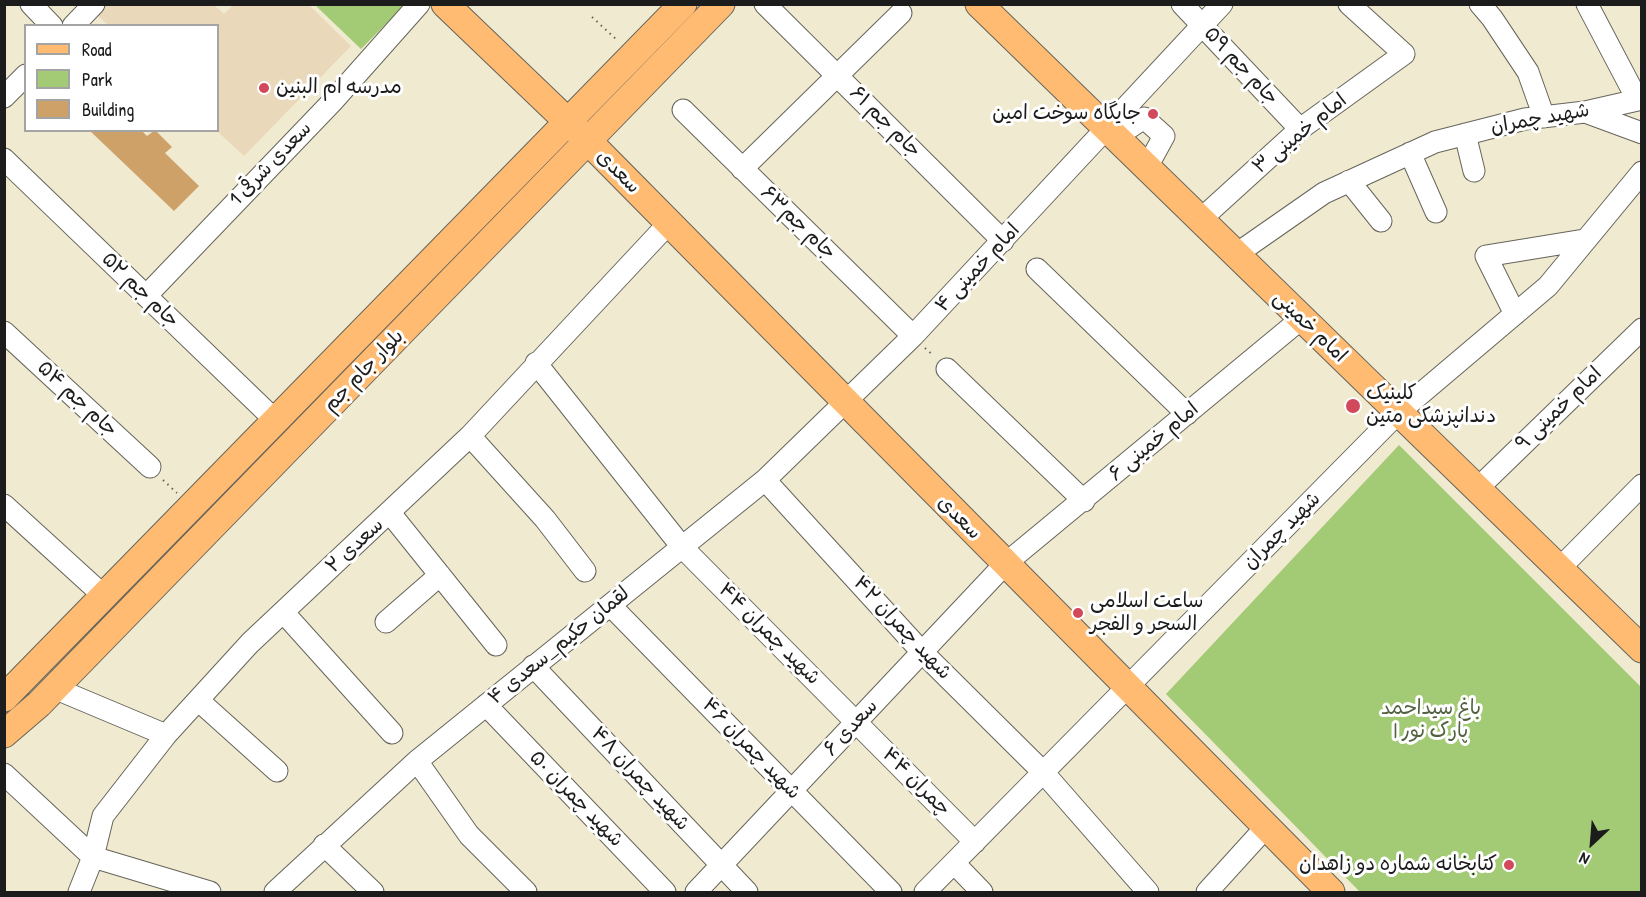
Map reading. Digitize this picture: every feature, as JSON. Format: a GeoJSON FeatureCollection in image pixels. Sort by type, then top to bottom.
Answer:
{"type":"FeatureCollection","features":[{"type":"Feature","properties":{"kind":"main road"},"geometry":{"type":"LineString","coordinates":[[445,4],[568,122]]}},
{"type":"Feature","properties":{"kind":"main road","name":"بلوار جام جم"},"geometry":{"type":"LineString","coordinates":[[4,698],[683,4]]}},
{"type":"Feature","properties":{"kind":"main road","name":"بلوار جام جم"},"geometry":{"type":"LineString","coordinates":[[4,734],[54,688],[125,616],[721,4]]}},
{"type":"Feature","properties":{"kind":"main road","name":"امام خمینی"},"geometry":{"type":"LineString","coordinates":[[979,4],[1641,649]]}},
{"type":"Feature","properties":{"kind":"main road","name":"سعدی"},"geometry":{"type":"LineString","coordinates":[[568,122],[1331,892]]}},
{"type":"Feature","properties":{"kind":"main road"},"geometry":{"type":"LineString","coordinates":[[105,597],[125,616]]}},
{"type":"Feature","properties":{"kind":"street"},"geometry":{"type":"LineString","coordinates":[[31,4],[50,24]]}},
{"type":"Feature","properties":{"kind":"street"},"geometry":{"type":"LineString","coordinates":[[75,24],[94,4]]}},
{"type":"Feature","properties":{"kind":"street","name":"سعدی شرقی 1"},"geometry":{"type":"LineString","coordinates":[[146,296],[332,102],[419,4]]}},
{"type":"Feature","properties":{"kind":"street","name":"جام جم ۶۱"},"geometry":{"type":"LineString","coordinates":[[765,4],[1003,241]]}},
{"type":"Feature","properties":{"kind":"street","name":"جام جم ۵۹"},"geometry":{"type":"LineString","coordinates":[[1182,4],[1300,129]]}},
{"type":"Feature","properties":{"kind":"street"},"geometry":{"type":"LineString","coordinates":[[1110,134],[1222,4]]}},
{"type":"Feature","properties":{"kind":"street"},"geometry":{"type":"LineString","coordinates":[[1480,4],[1528,72],[1544,117]]}},
{"type":"Feature","properties":{"kind":"street"},"geometry":{"type":"LineString","coordinates":[[1587,4],[1639,99]]}},
{"type":"Feature","properties":{"kind":"street","name":"امام خمینی ۳"},"geometry":{"type":"LineString","coordinates":[[1200,220],[1300,129],[1404,54],[1359,8]]}},
{"type":"Feature","properties":{"kind":"street"},"geometry":{"type":"LineString","coordinates":[[742,169],[901,13]]}},
{"type":"Feature","properties":{"kind":"street"},"geometry":{"type":"LineString","coordinates":[[4,97],[24,77]]}},
{"type":"Feature","properties":{"kind":"street","name":"شهید چمران"},"geometry":{"type":"LineString","coordinates":[[1235,255],[1324,193],[1435,142],[1525,119],[1585,112],[1639,99]]}},
{"type":"Feature","properties":{"kind":"street","name":"جام جم۶۳"},"geometry":{"type":"LineString","coordinates":[[682,110],[913,336]]}},
{"type":"Feature","properties":{"kind":"street"},"geometry":{"type":"LineString","coordinates":[[1585,112],[1641,132]]}},
{"type":"Feature","properties":{"kind":"street"},"geometry":{"type":"LineString","coordinates":[[1110,134],[1144,118],[1164,136],[1146,169]]}},
{"type":"Feature","properties":{"kind":"street","name":"امام خمینی ۴"},"geometry":{"type":"LineString","coordinates":[[845,403],[1110,134]]}},
{"type":"Feature","properties":{"kind":"street"},"geometry":{"type":"LineString","coordinates":[[1465,134],[1474,171]]}},
{"type":"Feature","properties":{"kind":"street"},"geometry":{"type":"LineString","coordinates":[[1410,153],[1436,212]]}},
{"type":"Feature","properties":{"kind":"street","name":"جام جم ۵۲"},"geometry":{"type":"LineString","coordinates":[[4,159],[276,421]]}},
{"type":"Feature","properties":{"kind":"street","name":"شهید چمران"},"geometry":{"type":"LineString","coordinates":[[924,892],[1398,413],[1548,286],[1641,172]]}},
{"type":"Feature","properties":{"kind":"street"},"geometry":{"type":"LineString","coordinates":[[1349,181],[1381,221]]}},
{"type":"Feature","properties":{"kind":"street","name":"سعدی ۲"},"geometry":{"type":"LineString","coordinates":[[79,892],[93,857],[103,816],[166,735],[250,643],[470,435],[669,223]]}},
{"type":"Feature","properties":{"kind":"street"},"geometry":{"type":"LineString","coordinates":[[1515,314],[1486,255],[1584,240]]}},
{"type":"Feature","properties":{"kind":"street"},"geometry":{"type":"LineString","coordinates":[[1037,269],[1187,414]]}},
{"type":"Feature","properties":{"kind":"street","name":"امام خمینی ۶"},"geometry":{"type":"LineString","coordinates":[[1005,564],[1084,501],[1301,318]]}},
{"type":"Feature","properties":{"kind":"street","name":"امام خمینی ۹"},"geometry":{"type":"LineString","coordinates":[[1477,489],[1641,329]]}},
{"type":"Feature","properties":{"kind":"street","name":"جام جم ۵۴"},"geometry":{"type":"LineString","coordinates":[[4,332],[150,467]]}},
{"type":"Feature","properties":{"kind":"street","name":"شهید چمران ۴۴"},"geometry":{"type":"LineString","coordinates":[[536,363],[682,547],[856,722]]}},
{"type":"Feature","properties":{"kind":"street"},"geometry":{"type":"LineString","coordinates":[[947,369],[1084,501]]}},
{"type":"Feature","properties":{"kind":"street","name":"لقمان حکیم_سعدی ۴"},"geometry":{"type":"LineString","coordinates":[[275,892],[417,761],[765,480],[845,403]]}},
{"type":"Feature","properties":{"kind":"street"},"geometry":{"type":"LineString","coordinates":[[470,435],[545,519],[585,572]]}},
{"type":"Feature","properties":{"kind":"street","name":"شهید چمران ۴۲"},"geometry":{"type":"LineString","coordinates":[[765,480],[922,652],[1043,772],[1148,892]]}},
{"type":"Feature","properties":{"kind":"street"},"geometry":{"type":"LineString","coordinates":[[1559,569],[1641,485]]}},
{"type":"Feature","properties":{"kind":"street"},"geometry":{"type":"LineString","coordinates":[[4,505],[105,597]]}},
{"type":"Feature","properties":{"kind":"street"},"geometry":{"type":"LineString","coordinates":[[390,513],[496,645]]}},
{"type":"Feature","properties":{"kind":"street","name":"سعدی ۶"},"geometry":{"type":"LineString","coordinates":[[696,892],[1005,564]]}},
{"type":"Feature","properties":{"kind":"street"},"geometry":{"type":"LineString","coordinates":[[386,622],[440,575]]}},
{"type":"Feature","properties":{"kind":"street","name":"شهید چمران ۴۶"},"geometry":{"type":"LineString","coordinates":[[610,605],[891,892]]}},
{"type":"Feature","properties":{"kind":"street"},"geometry":{"type":"LineString","coordinates":[[284,612],[392,733]]}},
{"type":"Feature","properties":{"kind":"street","name":"شهید چمران ۴۸"},"geometry":{"type":"LineString","coordinates":[[533,666],[747,892]]}},
{"type":"Feature","properties":{"kind":"street"},"geometry":{"type":"LineString","coordinates":[[54,688],[166,735]]}},
{"type":"Feature","properties":{"kind":"street"},"geometry":{"type":"LineString","coordinates":[[198,700],[277,771]]}},
{"type":"Feature","properties":{"kind":"street","name":"شهید چمران ۵۰"},"geometry":{"type":"LineString","coordinates":[[486,705],[665,892]]}},
{"type":"Feature","properties":{"kind":"street","name":"چمران ۴۴"},"geometry":{"type":"LineString","coordinates":[[856,722],[975,842]]}},
{"type":"Feature","properties":{"kind":"street"},"geometry":{"type":"LineString","coordinates":[[417,761],[469,835],[526,892]]}},
{"type":"Feature","properties":{"kind":"street"},"geometry":{"type":"LineString","coordinates":[[4,774],[93,857],[210,892]]}},
{"type":"Feature","properties":{"kind":"street"},"geometry":{"type":"LineString","coordinates":[[1207,892],[1266,827]]}},
{"type":"Feature","properties":{"kind":"street"},"geometry":{"type":"LineString","coordinates":[[324,845],[373,892]]}},
{"type":"Feature","properties":{"kind":"street"},"geometry":{"type":"LineString","coordinates":[[954,863],[982,892]]}},
{"type":"Feature","properties":{"kind":"path"},"geometry":{"type":"LineString","coordinates":[[592,17],[633,56]]}},
{"type":"Feature","properties":{"kind":"path"},"geometry":{"type":"LineString","coordinates":[[913,336],[947,369]]}},
{"type":"Feature","properties":{"kind":"path"},"geometry":{"type":"LineString","coordinates":[[150,467],[192,507]]}},
{"type":"Feature","properties":{"kind":"shaded area","name":"مدرسه ام البنین"},"geometry":{"type":"Polygon","coordinates":[[[103,4],[214,5],[224,14],[233,5],[309,5],[351,46],[244,156],[218,132],[219,24],[107,24],[95,13],[103,4]]]}},
{"type":"Feature","properties":{"kind":"green space"},"geometry":{"type":"Polygon","coordinates":[[[315,5],[405,5],[361,49],[315,5]]]}},
{"type":"Feature","properties":{"kind":"green space","name":"باغ سیداحمد | پارک نور"},"geometry":{"type":"Polygon","coordinates":[[[1399,445],[1641,687],[1641,892],[1360,892],[1166,694],[1399,445]]]}},
{"type":"Feature","properties":{"kind":"building"},"geometry":{"type":"Polygon","coordinates":[[[91,132],[143,132],[147,136],[157,132],[172,147],[165,153],[199,186],[174,211],[91,132]]]}},
{"type":"Feature","properties":{"kind":"place","name":"مدرسه ام البنین"},"geometry":{"type":"Point","coordinates":[264,88]}},
{"type":"Feature","properties":{"kind":"place","name":"جایگاه سوخت امین"},"geometry":{"type":"Point","coordinates":[1153,114]}},
{"type":"Feature","properties":{"kind":"place","name":"کلینیک دندانپزشکی متین"},"geometry":{"type":"Point","coordinates":[1353,406]}},
{"type":"Feature","properties":{"kind":"place","name":"ساعت اسلامی السحر و الفجر"},"geometry":{"type":"Point","coordinates":[1078,613]}},
{"type":"Feature","properties":{"kind":"place","name":"کتابخانه شماره دو زاهدان"},"geometry":{"type":"Point","coordinates":[1509,865]}}]}
